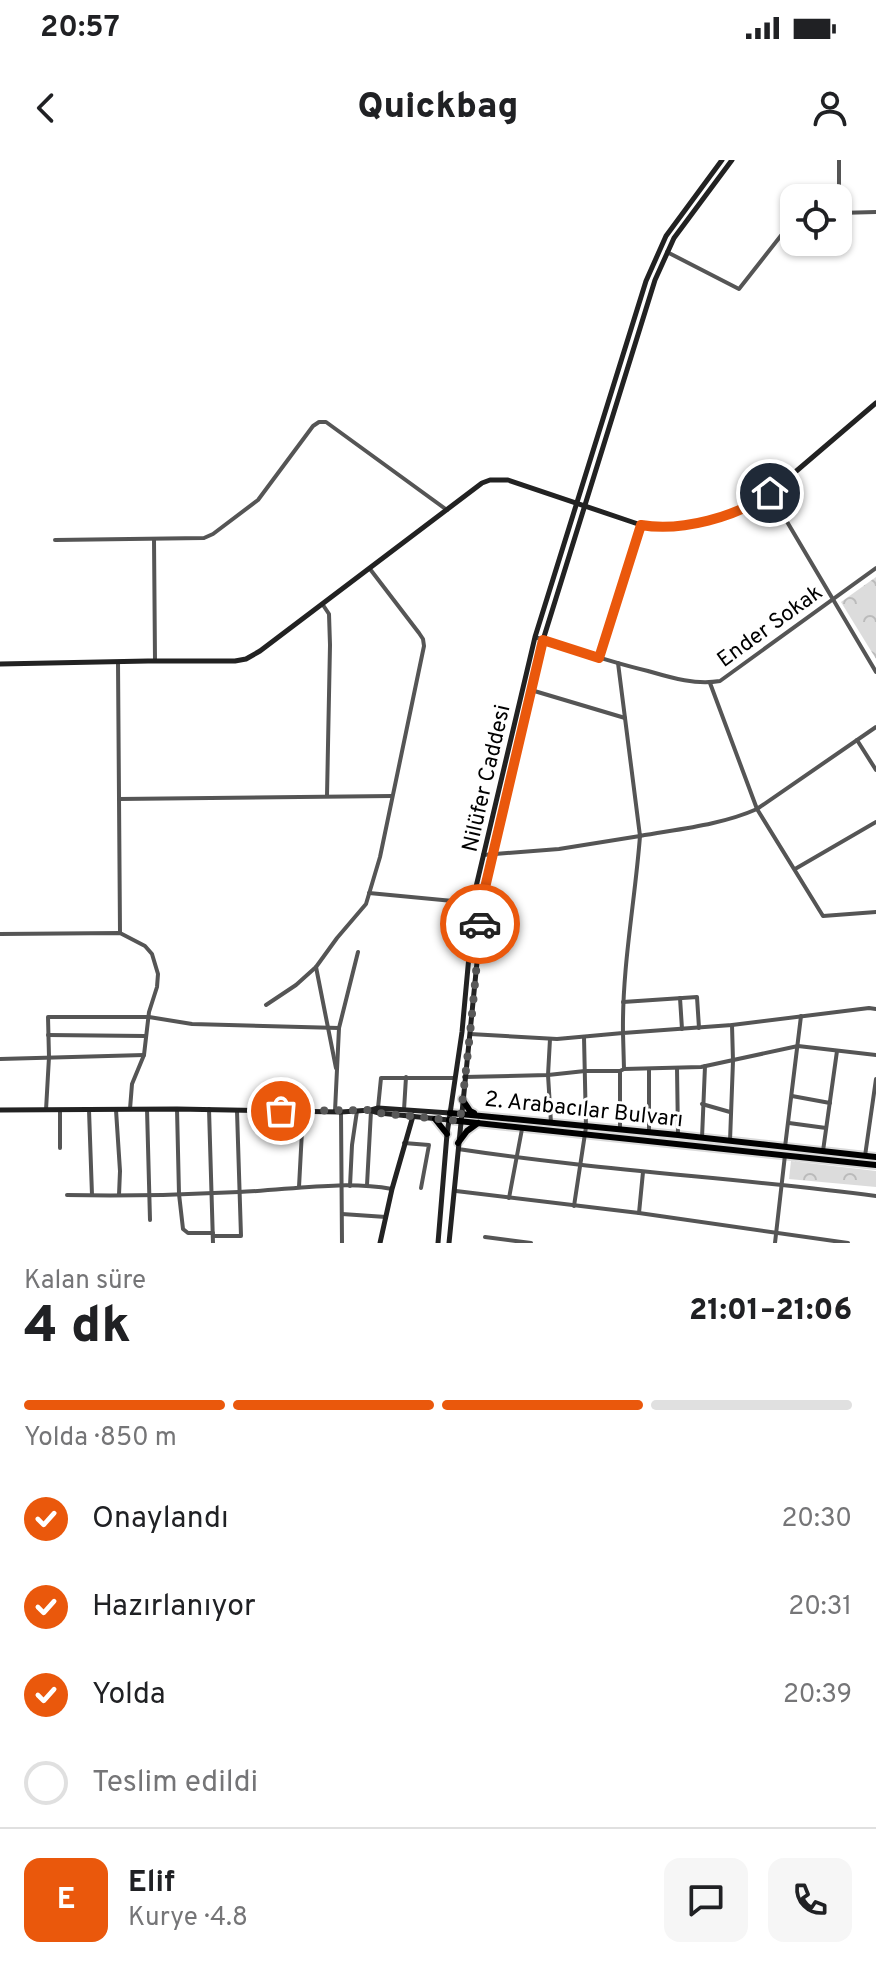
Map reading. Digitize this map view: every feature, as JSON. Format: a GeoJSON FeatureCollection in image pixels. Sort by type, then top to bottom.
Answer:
{"type":"FeatureCollection","features":[{"type":"Feature","properties":{"kind":"main road"},"geometry":{"type":"LineString","coordinates":[[462,1099],[478,1119]]}},
{"type":"Feature","properties":{"kind":"main road"},"geometry":{"type":"LineString","coordinates":[[435,1115],[447,1134]]}},
{"type":"Feature","properties":{"kind":"main road"},"geometry":{"type":"LineString","coordinates":[[450,1116],[876,1165]]}},
{"type":"Feature","properties":{"kind":"main road","name":"2. Arabacılar Bulvarı"},"geometry":{"type":"LineString","coordinates":[[478,1119],[551,1123],[585,1130],[678,1135],[876,1157]]}},
{"type":"Feature","properties":{"kind":"main road"},"geometry":{"type":"LineString","coordinates":[[458,1146],[478,1119]]}},
{"type":"Feature","properties":{"kind":"street","name":"Nilüfer Caddesi"},"geometry":{"type":"LineString","coordinates":[[438,1243],[447,1134],[462,1032],[474,903],[535,637],[580,505],[653,261],[675,223],[722,160]]}},
{"type":"Feature","properties":{"kind":"street"},"geometry":{"type":"LineString","coordinates":[[449,1243],[482,901],[543,640],[580,505],[642,315],[667,252],[695,208],[732,160]]}},
{"type":"Feature","properties":{"kind":"street"},"geometry":{"type":"LineString","coordinates":[[839,160],[839,184]]}},
{"type":"Feature","properties":{"kind":"street"},"geometry":{"type":"LineString","coordinates":[[852,213],[876,212]]}},
{"type":"Feature","properties":{"kind":"street"},"geometry":{"type":"LineString","coordinates":[[667,252],[739,289],[780,237]]}},
{"type":"Feature","properties":{"kind":"street"},"geometry":{"type":"LineString","coordinates":[[0,664],[246,659],[323,605],[482,483],[508,480],[641,525],[658,528],[695,522],[737,512],[770,493],[876,403]]}},
{"type":"Feature","properties":{"kind":"street"},"geometry":{"type":"LineString","coordinates":[[55,540],[204,538],[213,534],[258,500],[319,422],[326,422],[447,510]]}},
{"type":"Feature","properties":{"kind":"street"},"geometry":{"type":"LineString","coordinates":[[770,493],[876,672]]}},
{"type":"Feature","properties":{"kind":"street"},"geometry":{"type":"LineString","coordinates":[[599,658],[641,525]]}},
{"type":"Feature","properties":{"kind":"street"},"geometry":{"type":"LineString","coordinates":[[154,539],[155,661]]}},
{"type":"Feature","properties":{"kind":"street","name":"Ender Sokak"},"geometry":{"type":"LineString","coordinates":[[535,637],[677,679],[704,684],[720,681],[876,568]]}},
{"type":"Feature","properties":{"kind":"street"},"geometry":{"type":"LineString","coordinates":[[266,1005],[316,967],[366,904],[380,857],[424,646],[419,633],[370,569]]}},
{"type":"Feature","properties":{"kind":"street"},"geometry":{"type":"LineString","coordinates":[[323,605],[329,614],[330,645],[327,796]]}},
{"type":"Feature","properties":{"kind":"street"},"geometry":{"type":"LineString","coordinates":[[118,662],[120,933]]}},
{"type":"Feature","properties":{"kind":"street"},"geometry":{"type":"LineString","coordinates":[[618,663],[640,836],[623,1002],[620,1130]]}},
{"type":"Feature","properties":{"kind":"street"},"geometry":{"type":"LineString","coordinates":[[710,683],[757,809],[823,916],[876,912]]}},
{"type":"Feature","properties":{"kind":"street"},"geometry":{"type":"LineString","coordinates":[[531,690],[625,718]]}},
{"type":"Feature","properties":{"kind":"street"},"geometry":{"type":"LineString","coordinates":[[483,855],[559,849],[695,827],[743,815],[757,809],[876,727]]}},
{"type":"Feature","properties":{"kind":"street"},"geometry":{"type":"LineString","coordinates":[[857,740],[876,770]]}},
{"type":"Feature","properties":{"kind":"street"},"geometry":{"type":"LineString","coordinates":[[119,799],[392,796]]}},
{"type":"Feature","properties":{"kind":"street"},"geometry":{"type":"LineString","coordinates":[[794,869],[876,822]]}},
{"type":"Feature","properties":{"kind":"street"},"geometry":{"type":"LineString","coordinates":[[369,893],[474,903]]}},
{"type":"Feature","properties":{"kind":"street"},"geometry":{"type":"LineString","coordinates":[[0,934],[120,933],[145,946],[152,954],[158,974],[157,987],[144,1055],[132,1084],[130,1109]]}},
{"type":"Feature","properties":{"kind":"street"},"geometry":{"type":"LineString","coordinates":[[342,1243],[337,1074],[339,1028],[358,952]]}},
{"type":"Feature","properties":{"kind":"street"},"geometry":{"type":"LineString","coordinates":[[316,967],[337,1074]]}},
{"type":"Feature","properties":{"kind":"street"},"geometry":{"type":"LineString","coordinates":[[623,1002],[697,997],[699,1028]]}},
{"type":"Feature","properties":{"kind":"street"},"geometry":{"type":"LineString","coordinates":[[680,998],[682,1029]]}},
{"type":"Feature","properties":{"kind":"street"},"geometry":{"type":"LineString","coordinates":[[462,1032],[550,1039],[732,1025],[876,1009]]}},
{"type":"Feature","properties":{"kind":"street"},"geometry":{"type":"LineString","coordinates":[[785,1147],[801,1016]]}},
{"type":"Feature","properties":{"kind":"street"},"geometry":{"type":"LineString","coordinates":[[46,1110],[48,1017],[149,1017],[192,1024],[339,1028]]}},
{"type":"Feature","properties":{"kind":"street"},"geometry":{"type":"LineString","coordinates":[[730,1141],[732,1025]]}},
{"type":"Feature","properties":{"kind":"street"},"geometry":{"type":"LineString","coordinates":[[48,1035],[147,1036]]}},
{"type":"Feature","properties":{"kind":"street"},"geometry":{"type":"LineString","coordinates":[[574,1206],[585,1130],[584,1037]]}},
{"type":"Feature","properties":{"kind":"street"},"geometry":{"type":"LineString","coordinates":[[550,1039],[548,1075],[551,1123]]}},
{"type":"Feature","properties":{"kind":"street"},"geometry":{"type":"LineString","coordinates":[[464,1077],[705,1066],[798,1046],[876,1055]]}},
{"type":"Feature","properties":{"kind":"street"},"geometry":{"type":"LineString","coordinates":[[823,1151],[837,1051]]}},
{"type":"Feature","properties":{"kind":"street"},"geometry":{"type":"LineString","coordinates":[[0,1059],[144,1055]]}},
{"type":"Feature","properties":{"kind":"street"},"geometry":{"type":"LineString","coordinates":[[702,1138],[705,1066]]}},
{"type":"Feature","properties":{"kind":"street"},"geometry":{"type":"LineString","coordinates":[[677,1068],[678,1135]]}},
{"type":"Feature","properties":{"kind":"street"},"geometry":{"type":"LineString","coordinates":[[649,1069],[649,1133]]}},
{"type":"Feature","properties":{"kind":"street"},"geometry":{"type":"LineString","coordinates":[[404,1110],[406,1077]]}},
{"type":"Feature","properties":{"kind":"street"},"geometry":{"type":"LineString","coordinates":[[367,1185],[374,1109],[381,1078],[454,1078]]}},
{"type":"Feature","properties":{"kind":"street"},"geometry":{"type":"LineString","coordinates":[[865,1156],[876,1079]]}},
{"type":"Feature","properties":{"kind":"street"},"geometry":{"type":"LineString","coordinates":[[792,1096],[830,1103]]}},
{"type":"Feature","properties":{"kind":"street"},"geometry":{"type":"LineString","coordinates":[[374,1109],[379,1113],[435,1115],[452,1099]]}},
{"type":"Feature","properties":{"kind":"street"},"geometry":{"type":"LineString","coordinates":[[702,1104],[730,1112]]}},
{"type":"Feature","properties":{"kind":"street"},"geometry":{"type":"LineString","coordinates":[[89,1109],[92,1195]]}},
{"type":"Feature","properties":{"kind":"street"},"geometry":{"type":"LineString","coordinates":[[116,1109],[119,1195]]}},
{"type":"Feature","properties":{"kind":"street"},"geometry":{"type":"LineString","coordinates":[[147,1109],[150,1220]]}},
{"type":"Feature","properties":{"kind":"street"},"geometry":{"type":"LineString","coordinates":[[177,1109],[183,1229],[188,1233],[241,1236],[237,1111]]}},
{"type":"Feature","properties":{"kind":"street"},"geometry":{"type":"LineString","coordinates":[[209,1109],[213,1243]]}},
{"type":"Feature","properties":{"kind":"street"},"geometry":{"type":"LineString","coordinates":[[0,1110],[338,1112],[374,1109],[450,1116]]}},
{"type":"Feature","properties":{"kind":"street"},"geometry":{"type":"LineString","coordinates":[[60,1110],[60,1148]]}},
{"type":"Feature","properties":{"kind":"street"},"geometry":{"type":"LineString","coordinates":[[350,1186],[357,1111]]}},
{"type":"Feature","properties":{"kind":"street"},"geometry":{"type":"LineString","coordinates":[[299,1187],[303,1112]]}},
{"type":"Feature","properties":{"kind":"street"},"geometry":{"type":"LineString","coordinates":[[380,1243],[413,1116]]}},
{"type":"Feature","properties":{"kind":"street"},"geometry":{"type":"LineString","coordinates":[[789,1123],[826,1128]]}},
{"type":"Feature","properties":{"kind":"street"},"geometry":{"type":"LineString","coordinates":[[509,1198],[522,1129]]}},
{"type":"Feature","properties":{"kind":"street"},"geometry":{"type":"LineString","coordinates":[[404,1143],[429,1145],[421,1188]]}},
{"type":"Feature","properties":{"kind":"street"},"geometry":{"type":"LineString","coordinates":[[458,1146],[517,1158],[876,1196]]}},
{"type":"Feature","properties":{"kind":"street"},"geometry":{"type":"LineString","coordinates":[[775,1243],[785,1155]]}},
{"type":"Feature","properties":{"kind":"street"},"geometry":{"type":"LineString","coordinates":[[639,1213],[643,1172]]}},
{"type":"Feature","properties":{"kind":"street"},"geometry":{"type":"LineString","coordinates":[[67,1195],[211,1193],[367,1185],[392,1189]]}},
{"type":"Feature","properties":{"kind":"street"},"geometry":{"type":"LineString","coordinates":[[456,1191],[848,1243]]}},
{"type":"Feature","properties":{"kind":"street"},"geometry":{"type":"LineString","coordinates":[[342,1214],[386,1217]]}},
{"type":"Feature","properties":{"kind":"street"},"geometry":{"type":"LineString","coordinates":[[485,1237],[531,1243]]}},
{"type":"Feature","properties":{"kind":"green space"},"geometry":{"type":"Polygon","coordinates":[[[876,577],[876,659],[841,602],[876,577]]]}},
{"type":"Feature","properties":{"kind":"green space"},"geometry":{"type":"Polygon","coordinates":[[[791,1161],[876,1171],[876,1187],[789,1179],[791,1161]]]}},
{"type":"Feature","properties":{"kind":"way so far"},"geometry":{"type":"LineString","coordinates":[[281,1111],[371,1110],[460,1121],[480,924]]}},
{"type":"Feature","properties":{"kind":"route"},"geometry":{"type":"LineString","coordinates":[[480,924],[484,892],[543,640],[599,658],[641,525],[658,528],[737,512],[770,493]]}}]}
